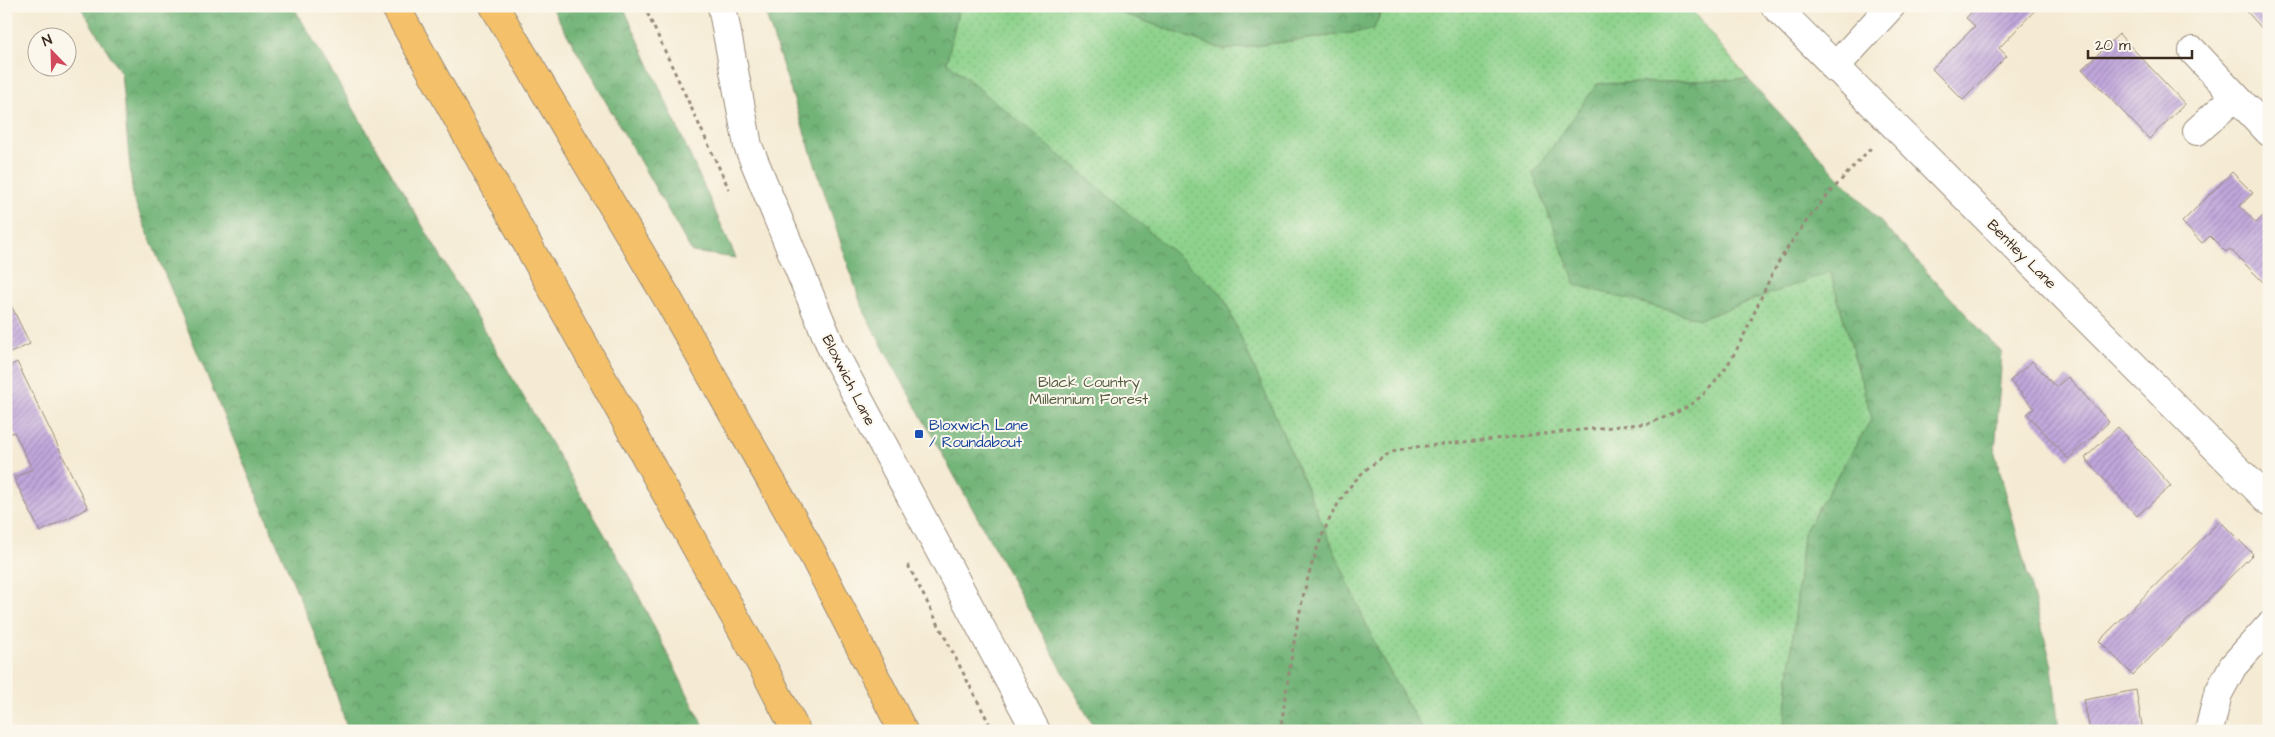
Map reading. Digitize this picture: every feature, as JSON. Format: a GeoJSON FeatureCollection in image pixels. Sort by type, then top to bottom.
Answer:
{"type":"FeatureCollection","features":[{"type":"Feature","properties":{"kind":"highway"},"geometry":{"type":"LineString","coordinates":[[395,6],[766,671],[796,731]]}},
{"type":"Feature","properties":{"kind":"highway"},"geometry":{"type":"LineString","coordinates":[[494,6],[669,301],[807,544],[903,731]]}},
{"type":"Feature","properties":{"kind":"street","name":"Bloxwich Lane"},"geometry":{"type":"LineString","coordinates":[[722,6],[748,146],[832,349],[1036,731]]}},
{"type":"Feature","properties":{"kind":"street","name":"Bentley Lane"},"geometry":{"type":"LineString","coordinates":[[1775,6],[1834,68],[2269,501]]}},
{"type":"Feature","properties":{"kind":"street"},"geometry":{"type":"LineString","coordinates":[[1834,68],[1891,6]]}},
{"type":"Feature","properties":{"kind":"street"},"geometry":{"type":"LineString","coordinates":[[2193,51],[2269,132]]}},
{"type":"Feature","properties":{"kind":"street"},"geometry":{"type":"LineString","coordinates":[[2197,131],[2235,97]]}},
{"type":"Feature","properties":{"kind":"street"},"geometry":{"type":"LineString","coordinates":[[2208,731],[2218,694],[2233,666],[2269,626]]}},
{"type":"Feature","properties":{"kind":"path"},"geometry":{"type":"LineString","coordinates":[[1280,731],[1303,600],[1316,546],[1340,502],[1366,469],[1394,451],[1416,446],[1650,423],[1686,408],[1716,383],[1746,332],[1780,260],[1821,202],[1892,125]]}},
{"type":"Feature","properties":{"kind":"green space"},"geometry":{"type":"Polygon","coordinates":[[[80,6],[293,6],[625,569],[706,731],[348,731],[326,661],[133,198],[121,73],[80,6]]]}},
{"type":"Feature","properties":{"kind":"green space"},"geometry":{"type":"Polygon","coordinates":[[[551,6],[623,6],[736,258],[692,252],[551,6]]]}},
{"type":"Feature","properties":{"kind":"green space","name":"Black Country Millennium Forest"},"geometry":{"type":"Polygon","coordinates":[[[763,6],[959,6],[947,62],[1091,181],[1222,294],[1378,651],[1423,731],[1096,731],[864,313],[763,6]]]}},
{"type":"Feature","properties":{"kind":"green space"},"geometry":{"type":"Polygon","coordinates":[[[959,6],[1103,6],[1225,50],[1373,30],[1384,6],[1688,6],[1748,79],[1597,84],[1700,319],[1830,271],[1872,418],[1803,534],[1784,731],[1423,731],[1378,651],[1091,181],[946,62],[959,6]]]}},
{"type":"Feature","properties":{"kind":"green space"},"geometry":{"type":"Polygon","coordinates":[[[1103,6],[1384,6],[1373,30],[1224,50],[1103,6]]]}},
{"type":"Feature","properties":{"kind":"green space"},"geometry":{"type":"Polygon","coordinates":[[[1748,79],[2002,353],[1995,453],[2052,666],[2059,731],[1784,731],[1803,534],[1872,418],[1830,272],[1700,319],[1576,285],[1533,174],[1597,84],[1748,79]]]}},
{"type":"Feature","properties":{"kind":"building"},"geometry":{"type":"Polygon","coordinates":[[[1977,6],[2039,6],[1999,48],[2007,56],[1963,100],[1932,69],[1975,26],[1966,18],[1977,6]]]}},
{"type":"Feature","properties":{"kind":"building"},"geometry":{"type":"Polygon","coordinates":[[[2242,6],[2269,6],[2269,30],[2266,33],[2242,6]]]}},
{"type":"Feature","properties":{"kind":"building"},"geometry":{"type":"Polygon","coordinates":[[[2119,34],[2185,104],[2149,139],[2082,69],[2119,34]]]}},
{"type":"Feature","properties":{"kind":"building"},"geometry":{"type":"Polygon","coordinates":[[[2232,172],[2253,193],[2240,206],[2256,223],[2267,212],[2269,214],[2269,288],[2230,249],[2226,252],[2210,236],[2202,243],[2182,222],[2232,172]]]}},
{"type":"Feature","properties":{"kind":"building"},"geometry":{"type":"Polygon","coordinates":[[[6,295],[30,344],[6,355],[6,295]]]}},
{"type":"Feature","properties":{"kind":"building"},"geometry":{"type":"Polygon","coordinates":[[[2032,361],[2056,387],[2068,377],[2109,422],[2068,459],[2027,414],[2034,408],[2010,381],[2032,361]]]}},
{"type":"Feature","properties":{"kind":"building"},"geometry":{"type":"Polygon","coordinates":[[[17,362],[88,508],[40,532],[14,478],[32,469],[14,432],[6,435],[6,368],[17,362]]]}},
{"type":"Feature","properties":{"kind":"building"},"geometry":{"type":"Polygon","coordinates":[[[2118,427],[2171,486],[2137,516],[2085,458],[2118,427]]]}},
{"type":"Feature","properties":{"kind":"building"},"geometry":{"type":"Polygon","coordinates":[[[2220,521],[2253,554],[2133,675],[2099,641],[2220,521]]]}},
{"type":"Feature","properties":{"kind":"building"},"geometry":{"type":"Polygon","coordinates":[[[2136,690],[2143,731],[2090,731],[2084,700],[2136,690]]]}},
{"type":"Feature","properties":{"kind":"place","name":"Bloxwich Lane / Roundabout"},"geometry":{"type":"Point","coordinates":[919,434]}}]}
